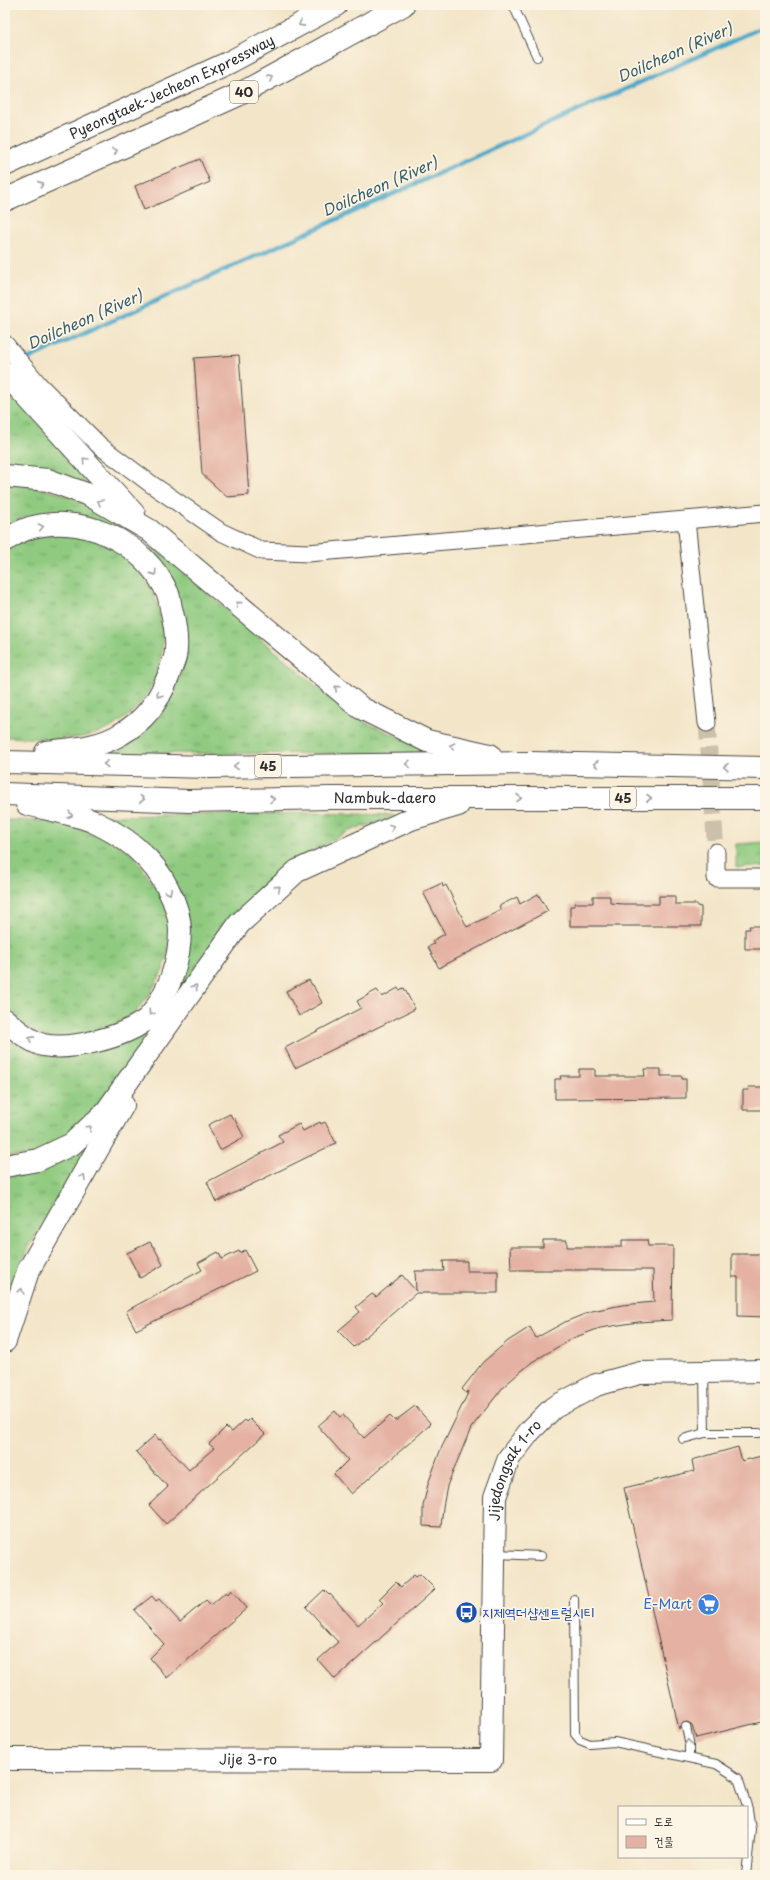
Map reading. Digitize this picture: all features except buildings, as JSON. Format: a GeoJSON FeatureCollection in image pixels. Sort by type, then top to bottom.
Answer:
{"type":"FeatureCollection","features":[{"type":"Feature","properties":{"kind":"main road","name":"Pyeongtaek-Jecheon Expressway"},"geometry":{"type":"LineString","coordinates":[[5,165],[67,138],[230,62],[336,5]]}},
{"type":"Feature","properties":{"kind":"main road","name":"40"},"geometry":{"type":"LineString","coordinates":[[5,200],[238,96],[403,5]]}},
{"type":"Feature","properties":{"kind":"main road"},"geometry":{"type":"LineString","coordinates":[[5,372],[32,390],[149,530]]}},
{"type":"Feature","properties":{"kind":"main road"},"geometry":{"type":"LineString","coordinates":[[5,476],[48,480],[89,495],[149,530],[361,708],[427,740],[531,763]]}},
{"type":"Feature","properties":{"kind":"main road"},"geometry":{"type":"LineString","coordinates":[[5,540],[24,530],[50,525],[76,525],[108,533],[129,546],[152,569],[168,594],[175,626],[175,656],[163,689],[146,716],[121,734],[95,746],[5,758]]}},
{"type":"Feature","properties":{"kind":"main road","name":"45"},"geometry":{"type":"LineString","coordinates":[[5,762],[210,766],[531,763],[765,768]]}},
{"type":"Feature","properties":{"kind":"main road","name":"Nambuk-daero"},"geometry":{"type":"LineString","coordinates":[[5,794],[188,801],[330,798],[765,798]]}},
{"type":"Feature","properties":{"kind":"main road"},"geometry":{"type":"LineString","coordinates":[[5,798],[90,820],[117,835],[141,852],[161,876],[175,904],[180,930],[178,958],[168,989],[147,1019],[115,1035],[80,1046],[42,1045],[18,1032],[5,1020]]}},
{"type":"Feature","properties":{"kind":"main road"},"geometry":{"type":"LineString","coordinates":[[5,1166],[38,1160],[72,1144],[106,1112],[239,924],[297,871],[411,819],[480,798]]}},
{"type":"Feature","properties":{"kind":"main road"},"geometry":{"type":"LineString","coordinates":[[5,1341],[28,1271],[165,1030]]}},
{"type":"Feature","properties":{"kind":"main road","name":"Jijedongsak 1-ro"},"geometry":{"type":"LineString","coordinates":[[490,1760],[495,1497],[509,1458],[530,1431],[553,1408],[596,1385],[640,1372],[765,1371]]}},
{"type":"Feature","properties":{"kind":"main road","name":"Jije 3-ro"},"geometry":{"type":"LineString","coordinates":[[5,1759],[490,1760]]}},
{"type":"Feature","properties":{"kind":"street"},"geometry":{"type":"LineString","coordinates":[[5,344],[32,390],[100,446],[150,484],[221,532],[262,551],[308,553],[765,513]]}},
{"type":"Feature","properties":{"kind":"street"},"geometry":{"type":"LineString","coordinates":[[686,520],[707,723]]}},
{"type":"Feature","properties":{"kind":"street"},"geometry":{"type":"LineString","coordinates":[[716,852],[716,878],[765,878]]}},
{"type":"Feature","properties":{"kind":"lane"},"geometry":{"type":"LineString","coordinates":[[513,5],[537,57]]}},
{"type":"Feature","properties":{"kind":"lane"},"geometry":{"type":"LineString","coordinates":[[704,1372],[705,1433]]}},
{"type":"Feature","properties":{"kind":"lane"},"geometry":{"type":"LineString","coordinates":[[683,1439],[705,1433],[759,1433]]}},
{"type":"Feature","properties":{"kind":"lane"},"geometry":{"type":"LineString","coordinates":[[494,1554],[541,1556]]}},
{"type":"Feature","properties":{"kind":"lane"},"geometry":{"type":"LineString","coordinates":[[574,1599],[575,1734],[580,1740],[590,1744],[614,1742],[716,1764],[738,1778],[747,1806]]}},
{"type":"Feature","properties":{"kind":"lane"},"geometry":{"type":"LineString","coordinates":[[686,1728],[689,1741],[689,1758]]}},
{"type":"Feature","properties":{"kind":"lane"},"geometry":{"type":"LineString","coordinates":[[748,1809],[751,1829],[748,1857]]}},
{"type":"Feature","properties":{"kind":"lane"},"geometry":{"type":"LineString","coordinates":[[746,1875],[748,1858]]}},
{"type":"Feature","properties":{"kind":"green space"},"geometry":{"type":"Polygon","coordinates":[[[5,387],[95,487],[5,466],[5,387]]]}},
{"type":"Feature","properties":{"kind":"green space"},"geometry":{"type":"Polygon","coordinates":[[[5,485],[27,485],[73,497],[128,529],[124,534],[89,521],[53,513],[28,516],[5,525],[5,485]]]}},
{"type":"Feature","properties":{"kind":"green space"},"geometry":{"type":"Polygon","coordinates":[[[72,533],[109,544],[139,568],[152,592],[159,612],[162,634],[161,655],[156,675],[147,694],[133,711],[115,725],[103,731],[75,738],[61,739],[5,737],[5,548],[34,536],[72,533]]]}},
{"type":"Feature","properties":{"kind":"green space"},"geometry":{"type":"Polygon","coordinates":[[[151,548],[157,550],[337,704],[367,723],[437,754],[111,753],[131,742],[150,726],[163,710],[173,693],[182,668],[148,551],[151,548]]]}},
{"type":"Feature","properties":{"kind":"green space"},"geometry":{"type":"Polygon","coordinates":[[[315,813],[394,815],[394,817],[349,831],[296,860],[123,1082],[65,1141],[31,1156],[5,1157],[5,1036],[41,1054],[80,1053],[173,992],[179,900],[98,816],[315,813]]]}},
{"type":"Feature","properties":{"kind":"green space"},"geometry":{"type":"Polygon","coordinates":[[[5,820],[51,821],[99,832],[132,854],[164,899],[171,931],[168,953],[163,970],[151,992],[136,1012],[108,1029],[78,1039],[42,1037],[21,1024],[5,1008],[5,820]]]}},
{"type":"Feature","properties":{"kind":"green space"},"geometry":{"type":"Polygon","coordinates":[[[765,842],[765,866],[736,867],[736,844],[765,842]]]}},
{"type":"Feature","properties":{"kind":"green space"},"geometry":{"type":"Polygon","coordinates":[[[89,1143],[90,1144],[54,1202],[32,1242],[5,1305],[5,1177],[22,1173],[89,1143]]]}},
{"type":"Feature","properties":{"kind":"waterway","name":"Doilcheon (River)"},"geometry":{"type":"LineString","coordinates":[[23,361],[765,26]]}},
{"type":"Feature","properties":{"kind":"tunnel"},"geometry":{"type":"LineString","coordinates":[[707,723],[716,852]]}},
{"type":"Feature","properties":{"kind":"place","name":"E-Mart"},"geometry":{"type":"Point","coordinates":[708,1604]}},
{"type":"Feature","properties":{"kind":"place","name":"지제역더샵센트럴시티"},"geometry":{"type":"Point","coordinates":[466,1613]}}]}
